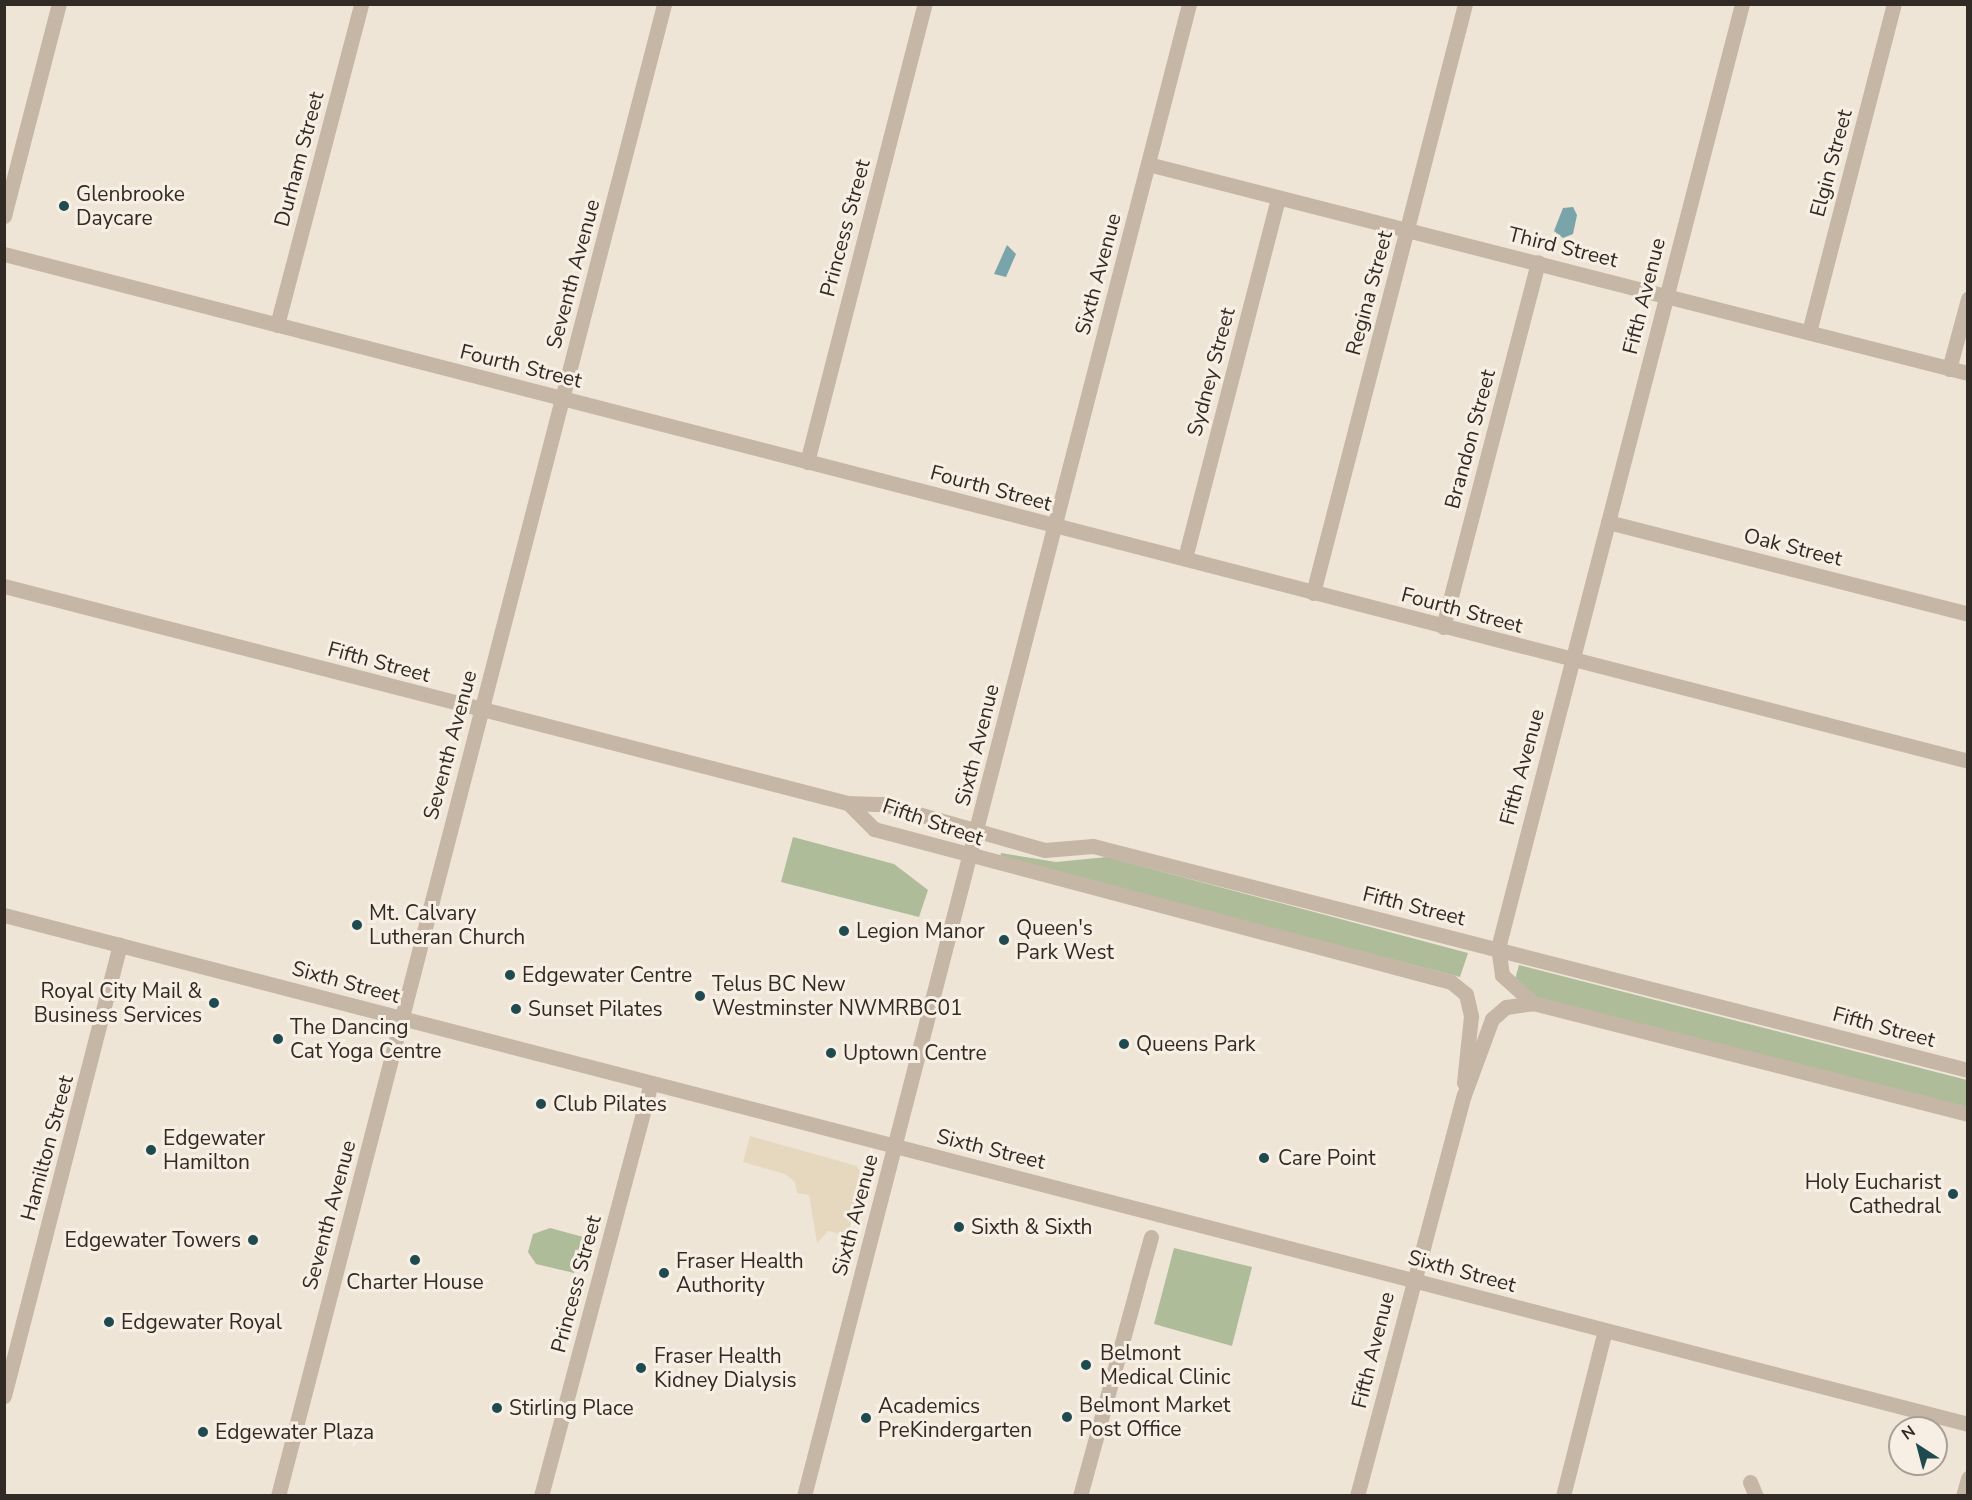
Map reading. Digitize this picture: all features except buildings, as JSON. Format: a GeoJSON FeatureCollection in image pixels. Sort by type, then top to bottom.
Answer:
{"type":"FeatureCollection","features":[{"type":"Feature","properties":{"kind":"street"},"geometry":{"type":"LineString","coordinates":[[4,216],[59,4]]}},
{"type":"Feature","properties":{"kind":"street","name":"Durham Street"},"geometry":{"type":"LineString","coordinates":[[277,325],[361,4]]}},
{"type":"Feature","properties":{"kind":"street","name":"Seventh Avenue"},"geometry":{"type":"LineString","coordinates":[[278,1496],[664,4]]}},
{"type":"Feature","properties":{"kind":"street","name":"Princess Street"},"geometry":{"type":"LineString","coordinates":[[807,462],[925,4]]}},
{"type":"Feature","properties":{"kind":"street","name":"Sixth Avenue"},"geometry":{"type":"LineString","coordinates":[[804,1496],[971,857],[1053,526],[1189,4]]}},
{"type":"Feature","properties":{"kind":"street","name":"Regina Street"},"geometry":{"type":"LineString","coordinates":[[1313,592],[1465,4]]}},
{"type":"Feature","properties":{"kind":"street","name":"Fifth Avenue"},"geometry":{"type":"LineString","coordinates":[[1533,1003],[1502,975],[1498,948],[1742,4]]}},
{"type":"Feature","properties":{"kind":"street","name":"Elgin Street"},"geometry":{"type":"LineString","coordinates":[[1809,332],[1894,4]]}},
{"type":"Feature","properties":{"kind":"street","name":"Third Street"},"geometry":{"type":"LineString","coordinates":[[1148,164],[1968,373]]}},
{"type":"Feature","properties":{"kind":"street","name":"Sydney Street"},"geometry":{"type":"LineString","coordinates":[[1185,558],[1278,198]]}},
{"type":"Feature","properties":{"kind":"street","name":"Fourth Street"},"geometry":{"type":"LineString","coordinates":[[4,254],[1968,761]]}},
{"type":"Feature","properties":{"kind":"street","name":"Brandon Street"},"geometry":{"type":"LineString","coordinates":[[1443,627],[1538,262]]}},
{"type":"Feature","properties":{"kind":"street"},"geometry":{"type":"LineString","coordinates":[[1949,369],[1968,299]]}},
{"type":"Feature","properties":{"kind":"street","name":"Oak Street"},"geometry":{"type":"LineString","coordinates":[[1608,522],[1968,614]]}},
{"type":"Feature","properties":{"kind":"street","name":"Fifth Street"},"geometry":{"type":"LineString","coordinates":[[4,586],[848,803],[883,804],[1045,850],[1093,846],[1968,1070]]}},
{"type":"Feature","properties":{"kind":"street","name":"Fifth Street"},"geometry":{"type":"LineString","coordinates":[[848,803],[874,829],[971,857],[1451,982],[1466,994],[1472,1016],[1464,1095]]}},
{"type":"Feature","properties":{"kind":"street","name":"Sixth Street"},"geometry":{"type":"LineString","coordinates":[[4,915],[1968,1424]]}},
{"type":"Feature","properties":{"kind":"street","name":"Hamilton Street"},"geometry":{"type":"LineString","coordinates":[[4,1396],[120,945]]}},
{"type":"Feature","properties":{"kind":"street"},"geometry":{"type":"LineString","coordinates":[[1533,1003],[1968,1114]]}},
{"type":"Feature","properties":{"kind":"street","name":"Fifth Avenue"},"geometry":{"type":"LineString","coordinates":[[1357,1496],[1412,1280],[1464,1095],[1492,1019],[1511,1005],[1533,1003]]}},
{"type":"Feature","properties":{"kind":"street","name":"Princess Street"},"geometry":{"type":"LineString","coordinates":[[541,1496],[651,1083]]}},
{"type":"Feature","properties":{"kind":"street"},"geometry":{"type":"LineString","coordinates":[[1080,1496],[1151,1237]]}},
{"type":"Feature","properties":{"kind":"street"},"geometry":{"type":"LineString","coordinates":[[1563,1496],[1605,1330]]}},
{"type":"Feature","properties":{"kind":"street"},"geometry":{"type":"LineString","coordinates":[[1963,1496],[1968,1478]]}},
{"type":"Feature","properties":{"kind":"green space"},"geometry":{"type":"Polygon","coordinates":[[[793,837],[894,864],[928,890],[919,917],[781,882],[793,837]]]}},
{"type":"Feature","properties":{"kind":"green space"},"geometry":{"type":"Polygon","coordinates":[[[1001,853],[1056,862],[1107,857],[1468,953],[1460,977],[1000,858],[1001,853]]]}},
{"type":"Feature","properties":{"kind":"green space"},"geometry":{"type":"Polygon","coordinates":[[[1519,965],[1967,1080],[1967,1110],[1534,997],[1514,983],[1519,965]]]}},
{"type":"Feature","properties":{"kind":"green space"},"geometry":{"type":"Polygon","coordinates":[[[550,1228],[587,1238],[574,1273],[536,1264],[528,1252],[533,1234],[550,1228]]]}},
{"type":"Feature","properties":{"kind":"green space"},"geometry":{"type":"Polygon","coordinates":[[[1174,1248],[1252,1267],[1232,1346],[1154,1324],[1174,1248]]]}},
{"type":"Feature","properties":{"kind":"shaded area"},"geometry":{"type":"Polygon","coordinates":[[[750,1136],[857,1166],[863,1179],[850,1236],[828,1231],[817,1243],[809,1195],[797,1193],[795,1182],[785,1174],[743,1162],[750,1136]]]}},
{"type":"Feature","properties":{"kind":"water"},"geometry":{"type":"Polygon","coordinates":[[[1573,207],[1577,215],[1573,234],[1563,238],[1554,231],[1563,208],[1573,207]]]}},
{"type":"Feature","properties":{"kind":"water"},"geometry":{"type":"Polygon","coordinates":[[[1007,245],[1016,254],[1006,277],[994,274],[1007,245]]]}},
{"type":"Feature","properties":{"kind":"place","name":"Glenbrooke Daycare"},"geometry":{"type":"Point","coordinates":[64,206]}},
{"type":"Feature","properties":{"kind":"place","name":"Mt. Calvary Lutheran Church"},"geometry":{"type":"Point","coordinates":[357,925]}},
{"type":"Feature","properties":{"kind":"place","name":"Legion Manor"},"geometry":{"type":"Point","coordinates":[844,931]}},
{"type":"Feature","properties":{"kind":"place","name":"Queen's Park West"},"geometry":{"type":"Point","coordinates":[1004,940]}},
{"type":"Feature","properties":{"kind":"place","name":"Edgewater Centre"},"geometry":{"type":"Point","coordinates":[510,975]}},
{"type":"Feature","properties":{"kind":"place","name":"Telus BC New Westminster NWMRBC01"},"geometry":{"type":"Point","coordinates":[700,996]}},
{"type":"Feature","properties":{"kind":"place","name":"Royal City Mail & Business Services"},"geometry":{"type":"Point","coordinates":[214,1003]}},
{"type":"Feature","properties":{"kind":"place","name":"Sunset Pilates"},"geometry":{"type":"Point","coordinates":[516,1009]}},
{"type":"Feature","properties":{"kind":"place","name":"The Dancing Cat Yoga Centre"},"geometry":{"type":"Point","coordinates":[278,1039]}},
{"type":"Feature","properties":{"kind":"place","name":"Queens Park"},"geometry":{"type":"Point","coordinates":[1124,1044]}},
{"type":"Feature","properties":{"kind":"place","name":"Uptown Centre"},"geometry":{"type":"Point","coordinates":[831,1053]}},
{"type":"Feature","properties":{"kind":"place","name":"Club Pilates"},"geometry":{"type":"Point","coordinates":[541,1104]}},
{"type":"Feature","properties":{"kind":"place","name":"Edgewater Hamilton"},"geometry":{"type":"Point","coordinates":[151,1150]}},
{"type":"Feature","properties":{"kind":"place","name":"Care Point"},"geometry":{"type":"Point","coordinates":[1264,1158]}},
{"type":"Feature","properties":{"kind":"place","name":"Holy Eucharist Cathedral"},"geometry":{"type":"Point","coordinates":[1953,1194]}},
{"type":"Feature","properties":{"kind":"place","name":"Sixth & Sixth"},"geometry":{"type":"Point","coordinates":[959,1227]}},
{"type":"Feature","properties":{"kind":"place","name":"Edgewater Towers"},"geometry":{"type":"Point","coordinates":[253,1240]}},
{"type":"Feature","properties":{"kind":"place","name":"Charter House"},"geometry":{"type":"Point","coordinates":[415,1260]}},
{"type":"Feature","properties":{"kind":"place","name":"Fraser Health Authority"},"geometry":{"type":"Point","coordinates":[664,1273]}},
{"type":"Feature","properties":{"kind":"place","name":"Edgewater Royal"},"geometry":{"type":"Point","coordinates":[109,1322]}},
{"type":"Feature","properties":{"kind":"place","name":"Belmont Medical Clinic"},"geometry":{"type":"Point","coordinates":[1086,1365]}},
{"type":"Feature","properties":{"kind":"place","name":"Fraser Health Kidney Dialysis"},"geometry":{"type":"Point","coordinates":[641,1368]}},
{"type":"Feature","properties":{"kind":"place","name":"Stirling Place"},"geometry":{"type":"Point","coordinates":[497,1408]}},
{"type":"Feature","properties":{"kind":"place","name":"Belmont Market Post Office"},"geometry":{"type":"Point","coordinates":[1067,1417]}},
{"type":"Feature","properties":{"kind":"place","name":"Academics PreKindergarten"},"geometry":{"type":"Point","coordinates":[866,1418]}},
{"type":"Feature","properties":{"kind":"place","name":"Edgewater Plaza"},"geometry":{"type":"Point","coordinates":[203,1432]}}]}
